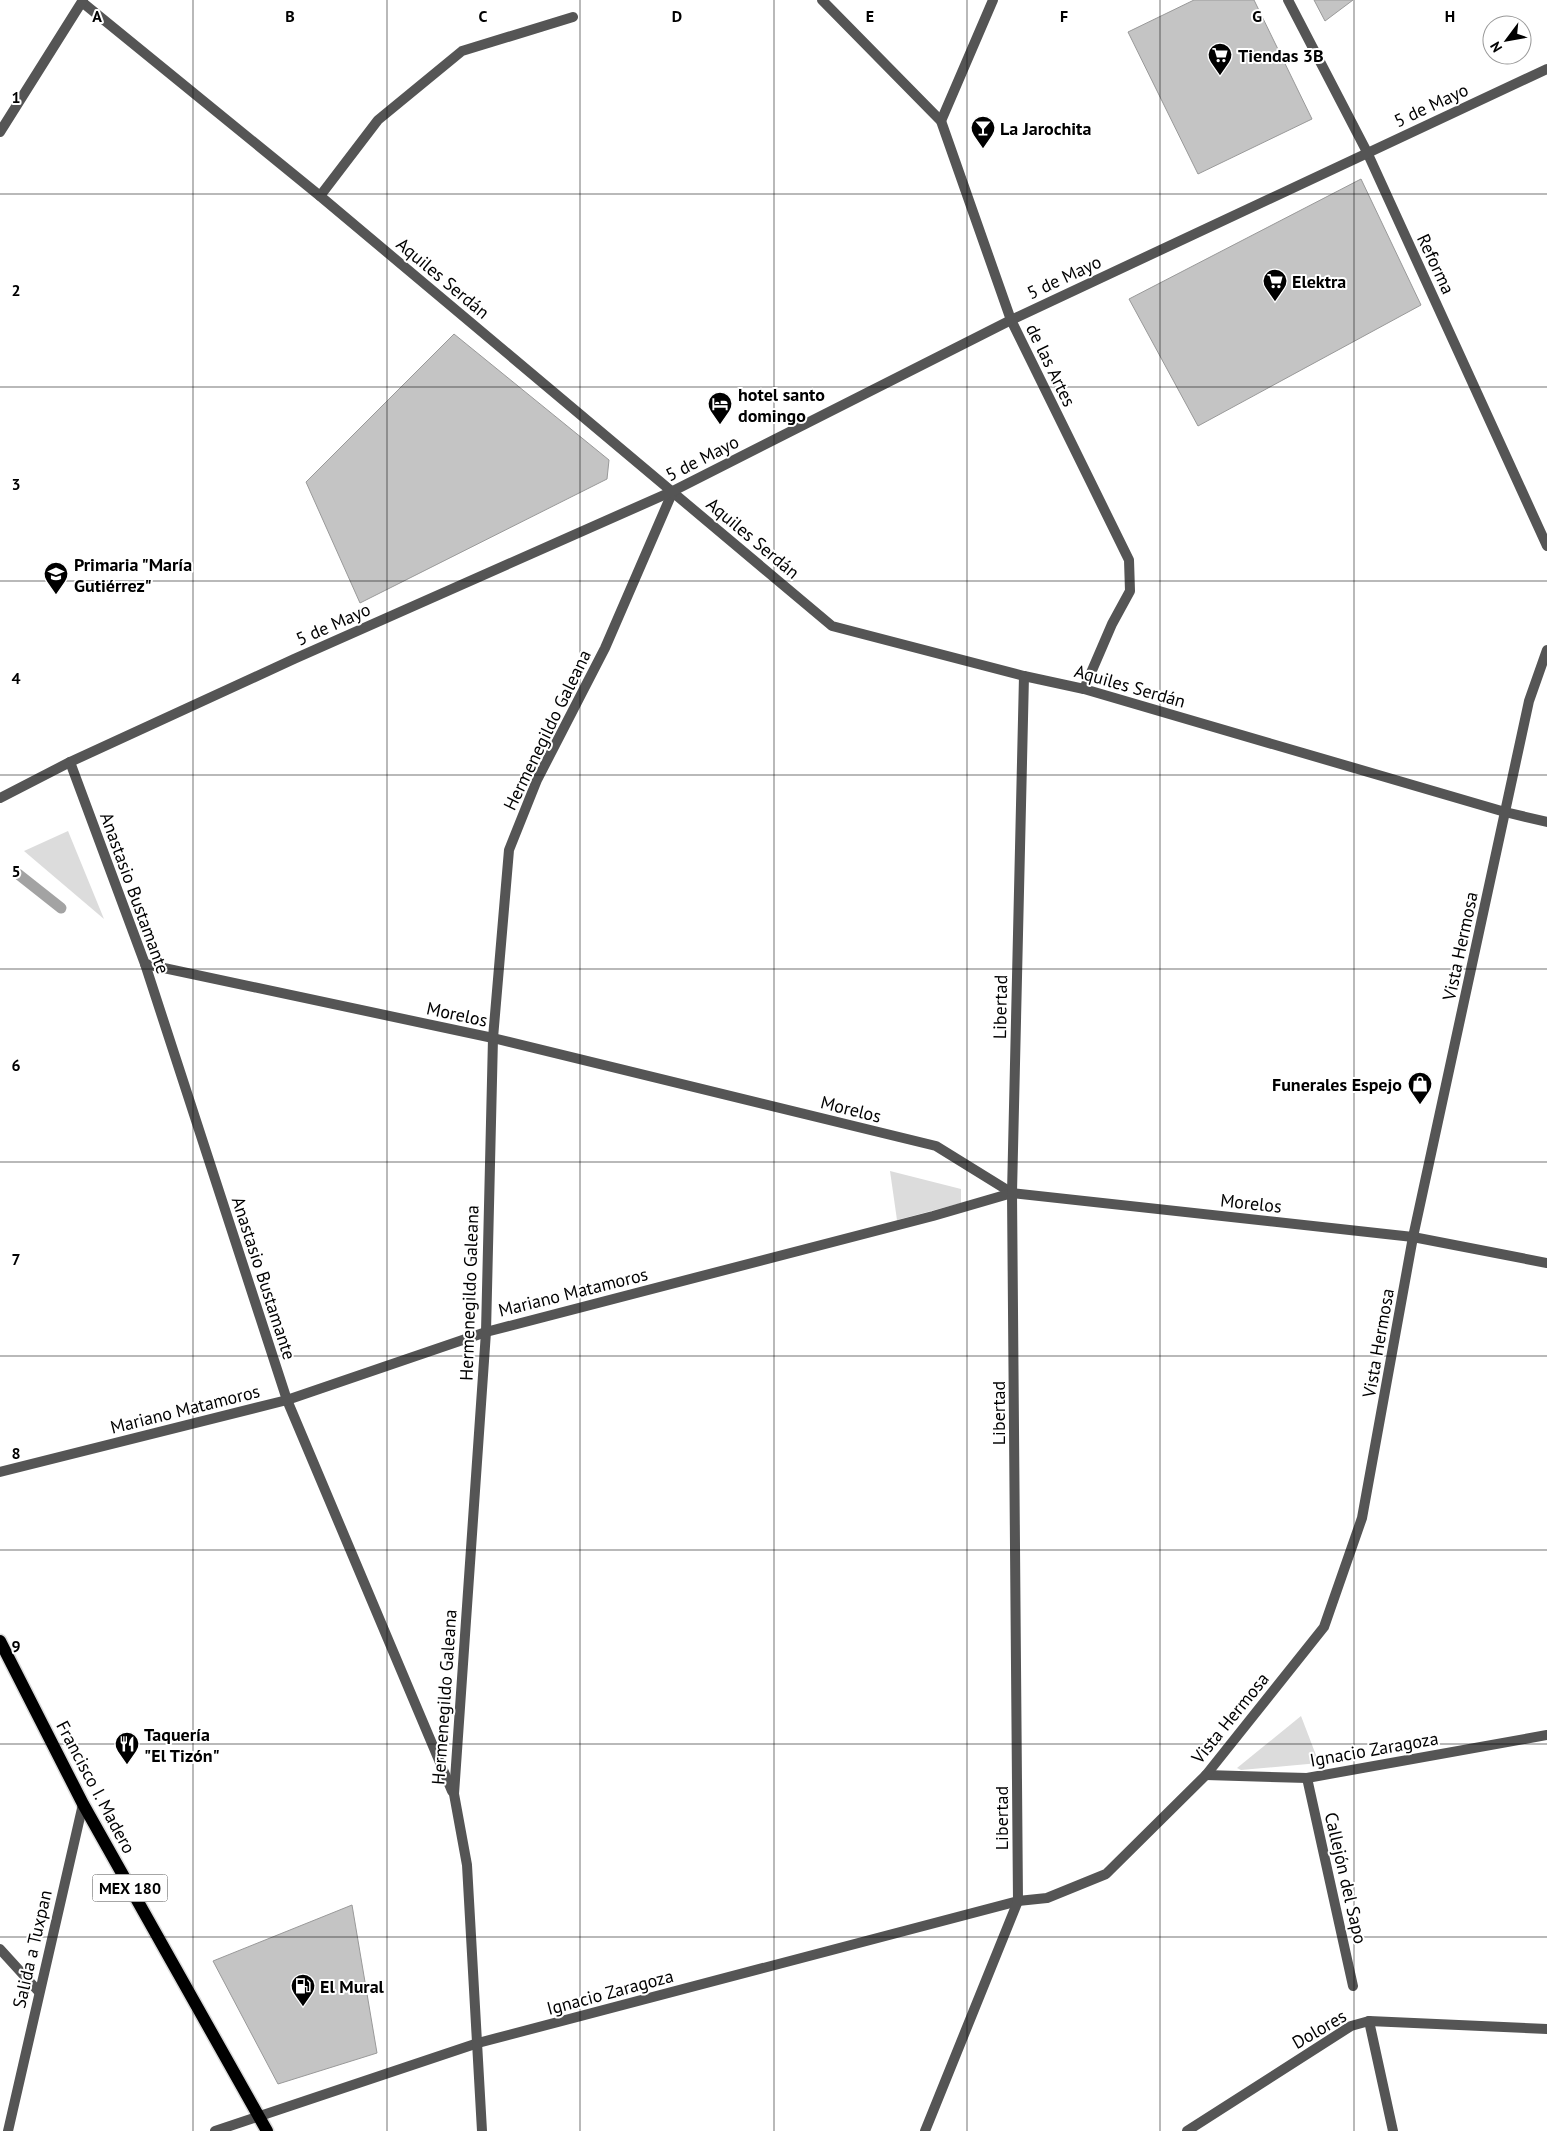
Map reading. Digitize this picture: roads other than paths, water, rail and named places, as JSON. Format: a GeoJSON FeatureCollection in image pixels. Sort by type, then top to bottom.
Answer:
{"type":"FeatureCollection","features":[{"type":"Feature","properties":{"kind":"main road","name":"Francisco I. Madero"},"geometry":{"type":"LineString","coordinates":[[0,1642],[83,1804],[267,2131]]}},
{"type":"Feature","properties":{"kind":"street","name":"de las Artes"},"geometry":{"type":"LineString","coordinates":[[822,0],[941,121],[1011,320],[1129,560],[1130,591],[1112,624],[1084,689]]}},
{"type":"Feature","properties":{"kind":"street"},"geometry":{"type":"LineString","coordinates":[[941,121],[993,0]]}},
{"type":"Feature","properties":{"kind":"street","name":"Reforma"},"geometry":{"type":"LineString","coordinates":[[1288,0],[1367,152],[1547,546]]}},
{"type":"Feature","properties":{"kind":"street"},"geometry":{"type":"LineString","coordinates":[[0,132],[83,1]]}},
{"type":"Feature","properties":{"kind":"street","name":"Aquiles Serdán"},"geometry":{"type":"LineString","coordinates":[[83,1],[320,196],[832,626],[1024,676],[1084,689],[1505,812],[1547,822]]}},
{"type":"Feature","properties":{"kind":"street"},"geometry":{"type":"LineString","coordinates":[[320,196],[378,120],[462,51],[573,17]]}},
{"type":"Feature","properties":{"kind":"street","name":"5 de Mayo"},"geometry":{"type":"LineString","coordinates":[[0,798],[70,762],[294,659],[673,491],[1011,320],[1547,69]]}},
{"type":"Feature","properties":{"kind":"street","name":"Hermenegildo Galeana"},"geometry":{"type":"LineString","coordinates":[[482,2131],[467,1865],[454,1794],[486,1332],[492,1038],[509,850],[537,780],[605,648],[673,491]]}},
{"type":"Feature","properties":{"kind":"street","name":"Vista Hermosa"},"geometry":{"type":"LineString","coordinates":[[1018,1901],[1047,1898],[1106,1874],[1206,1775],[1324,1627],[1362,1518],[1414,1237],[1528,701],[1547,650]]}},
{"type":"Feature","properties":{"kind":"street","name":"Libertad"},"geometry":{"type":"LineString","coordinates":[[925,2131],[1018,1901],[1012,1193],[1024,676]]}},
{"type":"Feature","properties":{"kind":"street","name":"Anastasio Bustamante"},"geometry":{"type":"LineString","coordinates":[[70,762],[144,964],[287,1400],[454,1794]]}},
{"type":"Feature","properties":{"kind":"street","name":"Morelos"},"geometry":{"type":"LineString","coordinates":[[144,964],[492,1038],[936,1146],[1012,1193],[1414,1237],[1547,1263]]}},
{"type":"Feature","properties":{"kind":"street","name":"Mariano Matamoros"},"geometry":{"type":"LineString","coordinates":[[0,1472],[287,1400],[486,1332],[924,1219],[1012,1193]]}},
{"type":"Feature","properties":{"kind":"street","name":"Ignacio Zaragoza"},"geometry":{"type":"LineString","coordinates":[[1206,1775],[1307,1778],[1547,1735]]}},
{"type":"Feature","properties":{"kind":"street","name":"Callejón del Sapo"},"geometry":{"type":"LineString","coordinates":[[1307,1778],[1353,1986]]}},
{"type":"Feature","properties":{"kind":"street","name":"Salida a Tuxpan"},"geometry":{"type":"LineString","coordinates":[[8,2131],[38,1992],[83,1804]]}},
{"type":"Feature","properties":{"kind":"street","name":"Ignacio Zaragoza"},"geometry":{"type":"LineString","coordinates":[[215,2131],[478,2043],[1018,1901]]}},
{"type":"Feature","properties":{"kind":"street"},"geometry":{"type":"LineString","coordinates":[[0,1949],[38,1992]]}},
{"type":"Feature","properties":{"kind":"street"},"geometry":{"type":"LineString","coordinates":[[1369,2021],[1393,2131]]}},
{"type":"Feature","properties":{"kind":"street","name":"Dolores"},"geometry":{"type":"LineString","coordinates":[[1187,2131],[1351,2026],[1369,2021],[1547,2029]]}},
{"type":"Feature","properties":{"kind":"waterway"},"geometry":{"type":"LineString","coordinates":[[18,874],[61,908]]}},
{"type":"Feature","properties":{"kind":"place","name":"Tiendas 3B"},"geometry":{"type":"Point","coordinates":[1220,76]}},
{"type":"Feature","properties":{"kind":"place","name":"La Jarochita"},"geometry":{"type":"Point","coordinates":[983,149]}},
{"type":"Feature","properties":{"kind":"place","name":"Elektra"},"geometry":{"type":"Point","coordinates":[1275,302]}},
{"type":"Feature","properties":{"kind":"place","name":"hotel santo domingo"},"geometry":{"type":"Point","coordinates":[720,425]}},
{"type":"Feature","properties":{"kind":"place","name":"Primaria \"María Gutiérrez\""},"geometry":{"type":"Point","coordinates":[56,595]}},
{"type":"Feature","properties":{"kind":"place","name":"Funerales Espejo"},"geometry":{"type":"Point","coordinates":[1420,1105]}},
{"type":"Feature","properties":{"kind":"place","name":"Taquería \"El Tizón\""},"geometry":{"type":"Point","coordinates":[127,1765]}},
{"type":"Feature","properties":{"kind":"place","name":"El Mural"},"geometry":{"type":"Point","coordinates":[303,2007]}}]}
